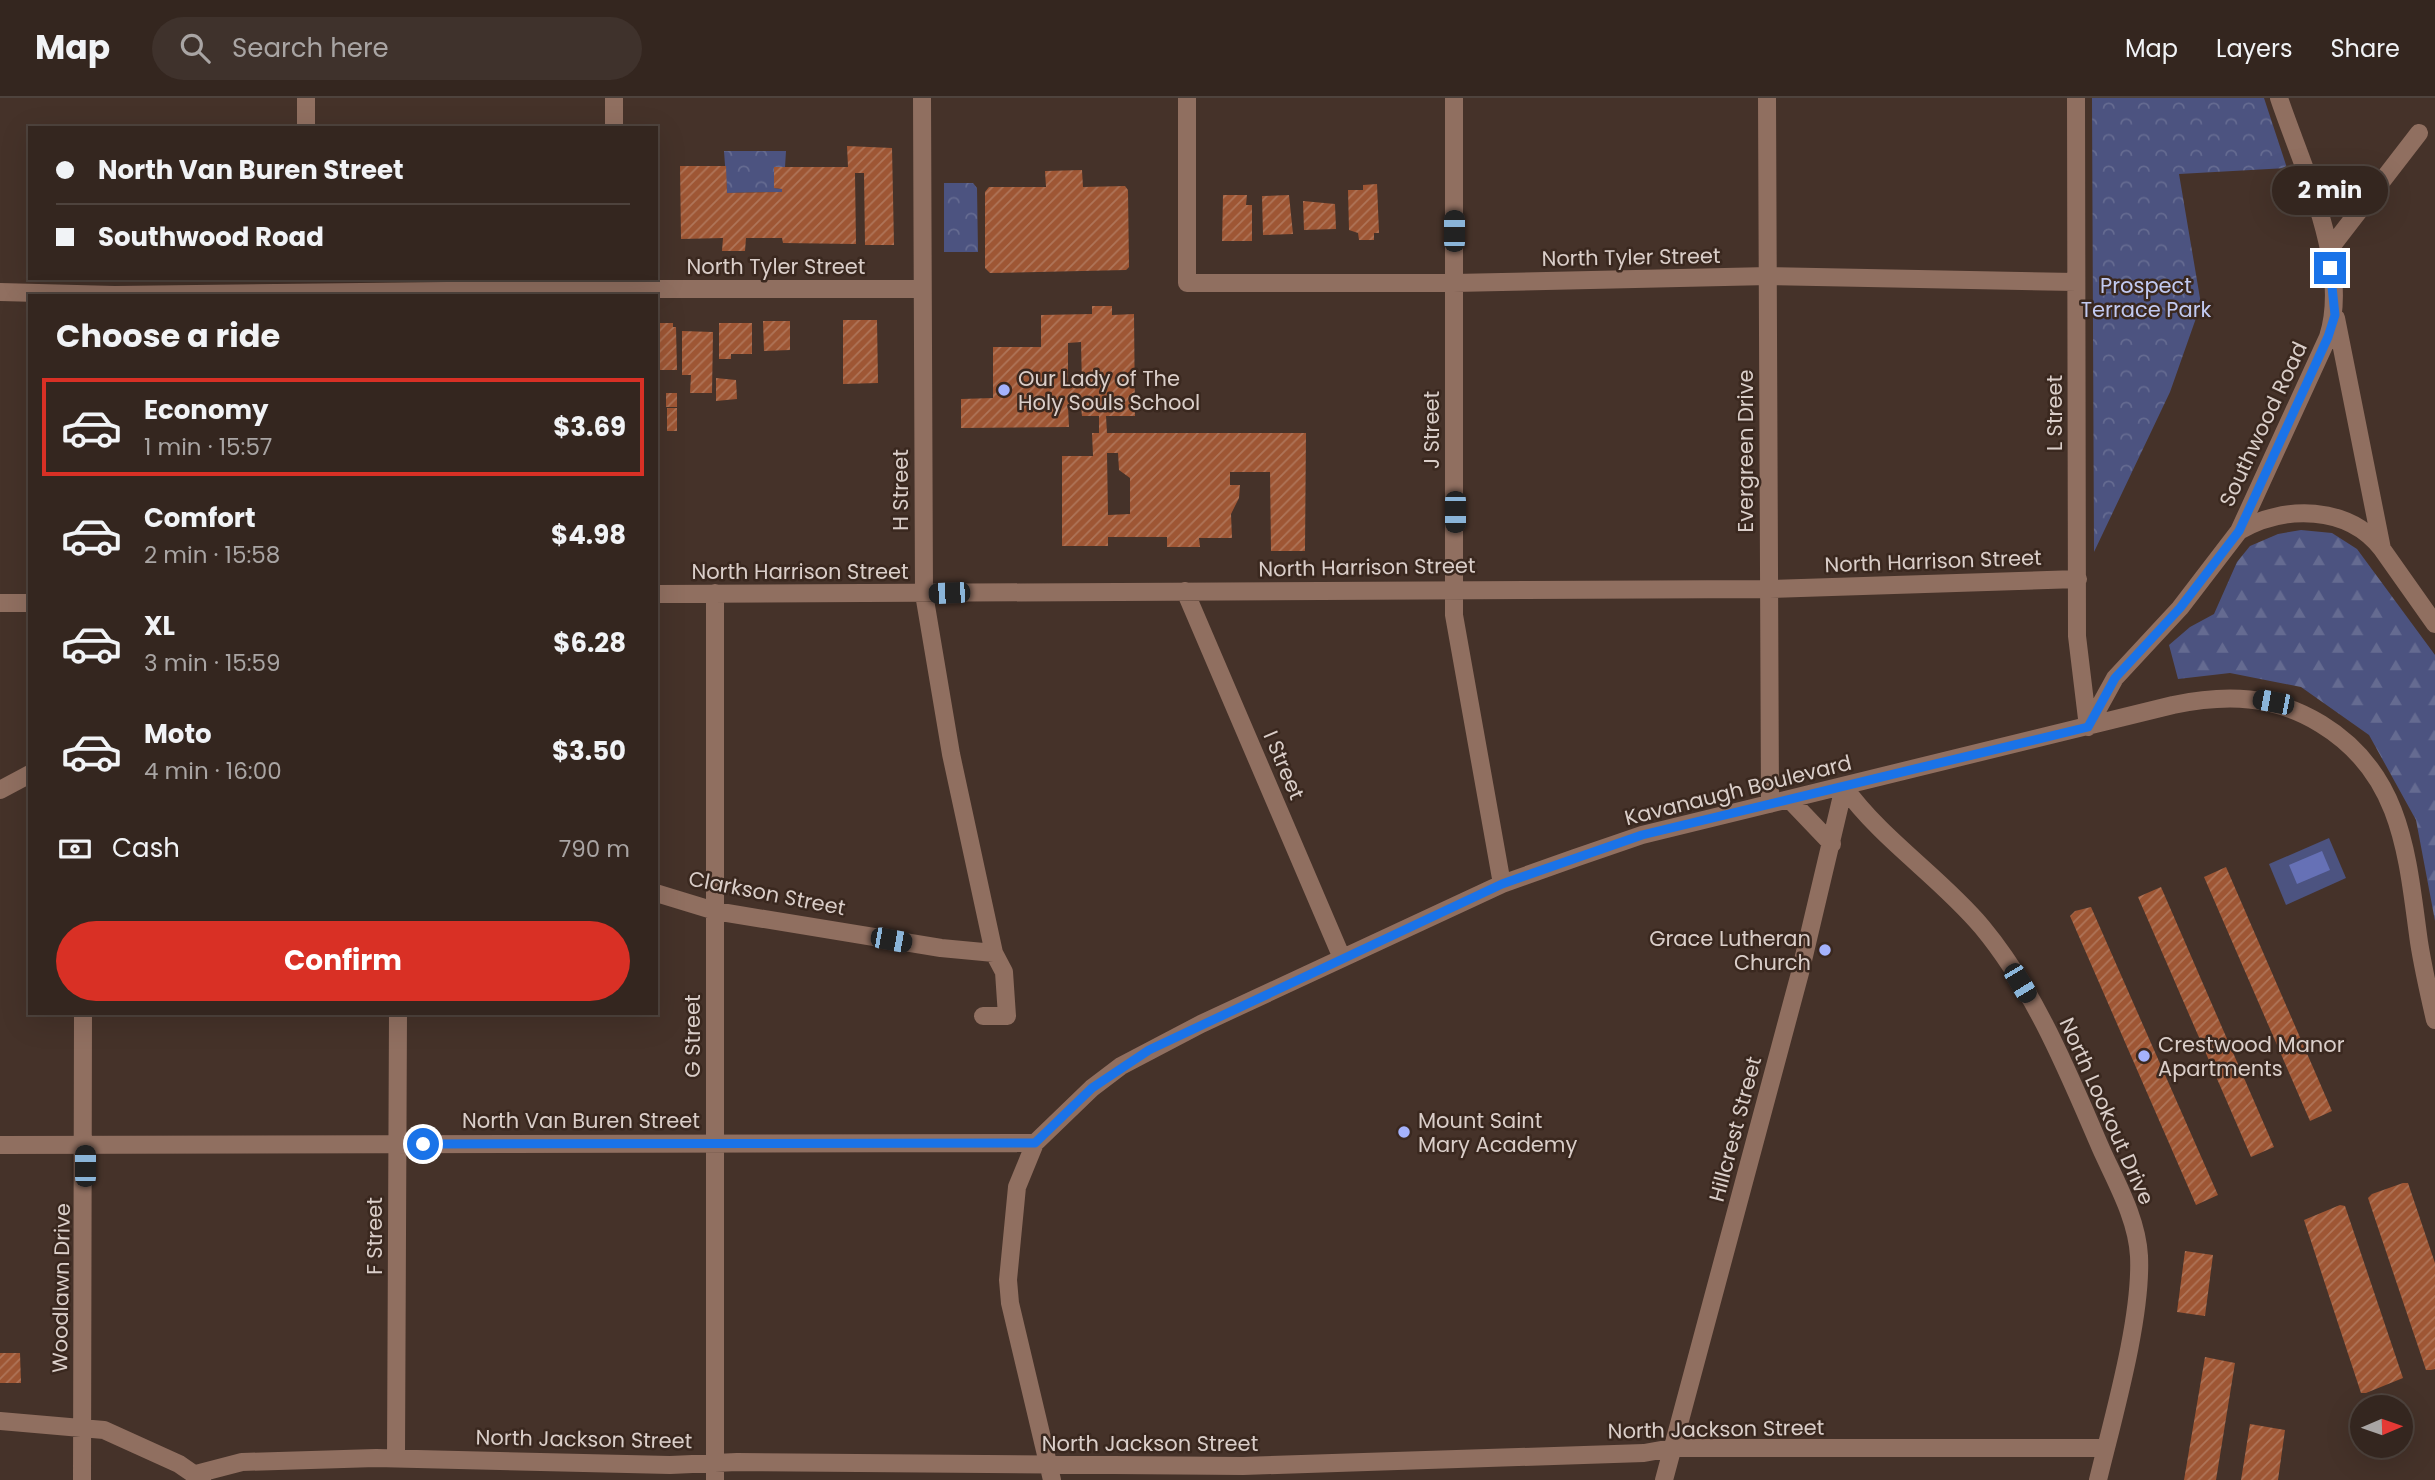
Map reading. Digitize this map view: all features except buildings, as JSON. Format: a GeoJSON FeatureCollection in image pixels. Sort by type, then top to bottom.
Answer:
{"type":"FeatureCollection","features":[{"type":"Feature","properties":{"kind":"street"},"geometry":{"type":"LineString","coordinates":[[306,98],[306,126]]}},
{"type":"Feature","properties":{"kind":"street"},"geometry":{"type":"LineString","coordinates":[[614,98],[614,126]]}},
{"type":"Feature","properties":{"kind":"street","name":"H Street"},"geometry":{"type":"LineString","coordinates":[[922,98],[924,594],[951,754],[994,953],[1004,972],[1007,1016],[983,1016]]}},
{"type":"Feature","properties":{"kind":"street","name":"North Tyler Street"},"geometry":{"type":"LineString","coordinates":[[1187,98],[1187,283],[1454,283],[1769,276],[2076,282]]}},
{"type":"Feature","properties":{"kind":"street","name":"J Street"},"geometry":{"type":"LineString","coordinates":[[1454,98],[1454,615],[1502,884]]}},
{"type":"Feature","properties":{"kind":"street","name":"Evergreen Drive"},"geometry":{"type":"LineString","coordinates":[[1767,98],[1770,804]]}},
{"type":"Feature","properties":{"kind":"street","name":"L Street"},"geometry":{"type":"LineString","coordinates":[[2076,98],[2077,636],[2088,727]]}},
{"type":"Feature","properties":{"kind":"street","name":"Southwood Road"},"geometry":{"type":"LineString","coordinates":[[2088,727],[2115,678],[2180,608],[2239,531],[2328,337],[2335,315],[2328,251],[2319,214],[2280,98]]}},
{"type":"Feature","properties":{"kind":"street"},"geometry":{"type":"LineString","coordinates":[[2328,251],[2418,133]]}},
{"type":"Feature","properties":{"kind":"street","name":"North Tyler Street"},"geometry":{"type":"LineString","coordinates":[[0,292],[922,289]]}},
{"type":"Feature","properties":{"kind":"street"},"geometry":{"type":"LineString","coordinates":[[2335,315],[2382,549]]}},
{"type":"Feature","properties":{"kind":"street"},"geometry":{"type":"LineString","coordinates":[[2239,531],[2270,515],[2315,514],[2360,527],[2382,549],[2435,624]]}},
{"type":"Feature","properties":{"kind":"street","name":"North Harrison Street"},"geometry":{"type":"LineString","coordinates":[[658,594],[1769,589],[2078,579]]}},
{"type":"Feature","properties":{"kind":"street","name":"I Street"},"geometry":{"type":"LineString","coordinates":[[1185,590],[1342,958]]}},
{"type":"Feature","properties":{"kind":"street","name":"G Street"},"geometry":{"type":"LineString","coordinates":[[715,593],[715,1471]]}},
{"type":"Feature","properties":{"kind":"street"},"geometry":{"type":"LineString","coordinates":[[0,603],[28,603]]}},
{"type":"Feature","properties":{"kind":"street","name":"Kavanaugh Boulevard"},"geometry":{"type":"LineString","coordinates":[[1052,1473],[1015,1326],[1008,1280],[1017,1187],[1035,1143],[1092,1088],[1131,1061],[1201,1024],[1502,884],[1642,835],[1844,788],[2200,699],[2239,697],[2290,707],[2348,743],[2385,790],[2400,825],[2435,1020]]}},
{"type":"Feature","properties":{"kind":"street"},"geometry":{"type":"LineString","coordinates":[[0,790],[28,775]]}},
{"type":"Feature","properties":{"kind":"street","name":"Hillcrest Street"},"geometry":{"type":"LineString","coordinates":[[1664,1480],[1832,844],[1844,788]]}},
{"type":"Feature","properties":{"kind":"street","name":"North Lookout Drive"},"geometry":{"type":"LineString","coordinates":[[1844,788],[1862,812],[1942,883],[2005,958],[2050,1038],[2127,1206],[2138,1244],[2138,1281],[2098,1480]]}},
{"type":"Feature","properties":{"kind":"street"},"geometry":{"type":"LineString","coordinates":[[1790,800],[1832,844]]}},
{"type":"Feature","properties":{"kind":"street","name":"Clarkson Street"},"geometry":{"type":"LineString","coordinates":[[658,893],[715,911],[941,948],[994,953]]}},
{"type":"Feature","properties":{"kind":"street","name":"Woodlawn Drive"},"geometry":{"type":"LineString","coordinates":[[82,1480],[85,1145],[83,1015]]}},
{"type":"Feature","properties":{"kind":"street","name":"F Street"},"geometry":{"type":"LineString","coordinates":[[396,1458],[398,1015]]}},
{"type":"Feature","properties":{"kind":"street","name":"North Van Buren Street"},"geometry":{"type":"LineString","coordinates":[[0,1145],[1035,1143]]}},
{"type":"Feature","properties":{"kind":"street","name":"North Jackson Street"},"geometry":{"type":"LineString","coordinates":[[0,1421],[104,1430],[199,1477],[242,1462],[396,1458],[670,1465],[715,1471],[1346,1472],[1644,1453],[1672,1448],[2106,1448]]}},
{"type":"Feature","properties":{"kind":"green space","name":"Prospect Terrace Park"},"geometry":{"type":"Polygon","coordinates":[[[2092,98],[2264,98],[2287,168],[2179,174],[2201,304],[2170,392],[2094,552],[2092,98]]]}},
{"type":"Feature","properties":{"kind":"green space"},"geometry":{"type":"Polygon","coordinates":[[[724,151],[786,151],[785,167],[774,168],[774,188],[782,189],[782,192],[727,193],[724,151]]]}},
{"type":"Feature","properties":{"kind":"green space"},"geometry":{"type":"Polygon","coordinates":[[[944,183],[973,183],[977,188],[978,252],[944,252],[944,183]]]}},
{"type":"Feature","properties":{"kind":"green space"},"geometry":{"type":"Polygon","coordinates":[[[2301,530],[2332,533],[2357,549],[2435,655],[2435,921],[2416,820],[2369,735],[2301,687],[2230,673],[2178,679],[2169,645],[2190,627],[2214,614],[2237,562],[2250,546],[2278,534],[2301,530]]]}},
{"type":"Feature","properties":{"kind":"green space"},"geometry":{"type":"Polygon","coordinates":[[[2329,838],[2346,878],[2286,905],[2269,864],[2329,838]]]}},
{"type":"Feature","properties":{"kind":"shaded area"},"geometry":{"type":"Polygon","coordinates":[[[2322,851],[2330,870],[2297,884],[2289,865],[2322,851]]]}},
{"type":"Feature","properties":{"kind":"place","name":"Our Lady of The Holy Souls School"},"geometry":{"type":"Point","coordinates":[1004,390]}},
{"type":"Feature","properties":{"kind":"place","name":"Grace Lutheran Church"},"geometry":{"type":"Point","coordinates":[1825,950]}},
{"type":"Feature","properties":{"kind":"place","name":"Crestwood Manor Apartments"},"geometry":{"type":"Point","coordinates":[2144,1056]}},
{"type":"Feature","properties":{"kind":"place","name":"Mount Saint Mary Academy"},"geometry":{"type":"Point","coordinates":[1404,1132]}},
{"type":"Feature","properties":{"kind":"route"},"geometry":{"type":"LineString","coordinates":[[423,1144],[1035,1143],[1092,1088],[1121,1066],[1149,1050],[1502,884],[1642,835],[2088,727],[2102,697],[2115,678],[2180,608],[2239,531],[2328,337],[2335,315],[2330,268]]}}]}
